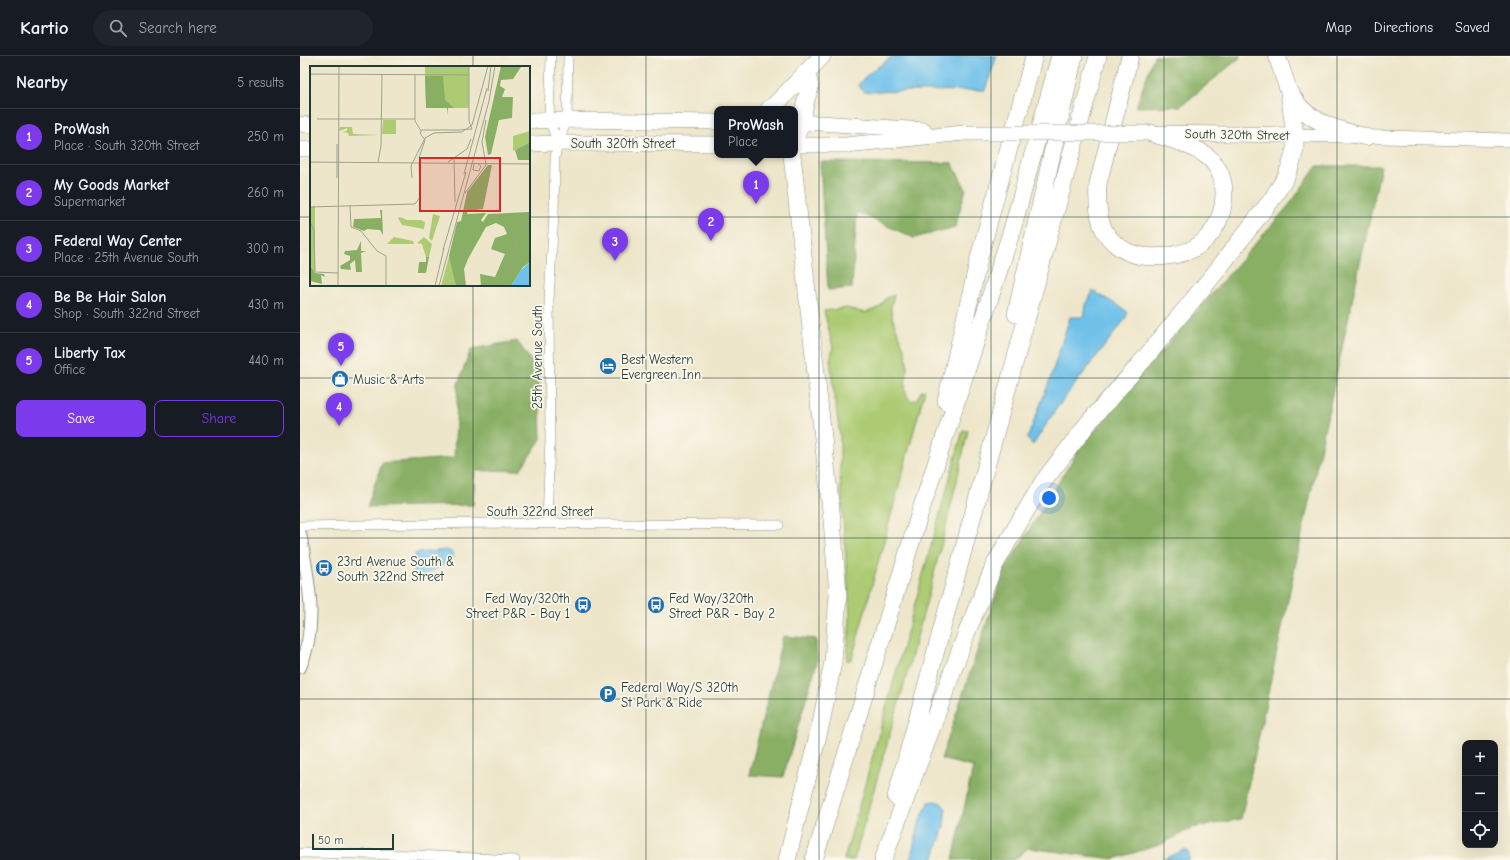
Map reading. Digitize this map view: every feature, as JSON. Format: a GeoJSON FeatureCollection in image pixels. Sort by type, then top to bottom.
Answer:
{"type":"FeatureCollection","features":[{"type":"Feature","properties":{"kind":"highway"},"geometry":{"type":"LineString","coordinates":[[773,106],[822,56]]}},
{"type":"Feature","properties":{"kind":"highway"},"geometry":{"type":"LineString","coordinates":[[919,516],[980,254],[1034,56]]}},
{"type":"Feature","properties":{"kind":"highway"},"geometry":{"type":"LineString","coordinates":[[814,860],[919,516],[1012,230],[1060,56]]}},
{"type":"Feature","properties":{"kind":"highway"},"geometry":{"type":"LineString","coordinates":[[976,500],[1045,181],[1074,56]]}},
{"type":"Feature","properties":{"kind":"highway"},"geometry":{"type":"LineString","coordinates":[[878,860],[1098,56]]}},
{"type":"Feature","properties":{"kind":"highway"},"geometry":{"type":"LineString","coordinates":[[1130,56],[1098,184],[1101,221],[1105,232],[1113,241],[1128,252],[1151,256],[1177,254],[1199,245],[1215,228],[1222,212],[1224,200],[1223,182],[1214,162],[1205,154],[1183,142],[1151,133]]}},
{"type":"Feature","properties":{"kind":"highway"},"geometry":{"type":"LineString","coordinates":[[883,860],[967,632],[994,566],[1007,543],[1043,482],[1089,422],[1168,331],[1239,244],[1286,177],[1295,149],[1295,135],[1289,92],[1277,56]]}},
{"type":"Feature","properties":{"kind":"highway"},"geometry":{"type":"LineString","coordinates":[[798,125],[810,88],[808,72]]}},
{"type":"Feature","properties":{"kind":"highway"},"geometry":{"type":"LineString","coordinates":[[1289,92],[1301,107],[1313,117],[1332,128],[1366,137]]}},
{"type":"Feature","properties":{"kind":"highway"},"geometry":{"type":"LineString","coordinates":[[787,860],[821,722],[833,662],[838,596],[833,528],[792,158]]}},
{"type":"Feature","properties":{"kind":"main road","name":"South 320th Street"},"geometry":{"type":"LineString","coordinates":[[530,121],[714,122]]}},
{"type":"Feature","properties":{"kind":"main road","name":"South 320th Street"},"geometry":{"type":"LineString","coordinates":[[798,128],[820,123],[964,133],[1151,133],[1510,140]]}},
{"type":"Feature","properties":{"kind":"main road","name":"South 320th Street"},"geometry":{"type":"LineString","coordinates":[[798,145],[846,145],[964,133]]}},
{"type":"Feature","properties":{"kind":"main road","name":"South 320th Street"},"geometry":{"type":"LineString","coordinates":[[530,144],[714,144]]}},
{"type":"Feature","properties":{"kind":"street"},"geometry":{"type":"LineString","coordinates":[[551,56],[549,120],[558,143]]}},
{"type":"Feature","properties":{"kind":"street"},"geometry":{"type":"LineString","coordinates":[[567,120],[568,56]]}},
{"type":"Feature","properties":{"kind":"street","name":"25th Avenue South"},"geometry":{"type":"LineString","coordinates":[[547,523],[550,439],[549,300],[554,213],[555,157],[558,143],[567,120]]}},
{"type":"Feature","properties":{"kind":"street","name":"South 322nd Street"},"geometry":{"type":"LineString","coordinates":[[300,526],[547,523],[779,525]]}},
{"type":"Feature","properties":{"kind":"street"},"geometry":{"type":"LineString","coordinates":[[300,534],[310,604],[308,641],[300,667]]}},
{"type":"Feature","properties":{"kind":"street"},"geometry":{"type":"LineString","coordinates":[[300,853],[515,860]]}},
{"type":"Feature","properties":{"kind":"green space"},"geometry":{"type":"Polygon","coordinates":[[[1154,56],[1242,56],[1181,106],[1136,107],[1154,56]]]}},
{"type":"Feature","properties":{"kind":"green space"},"geometry":{"type":"Polygon","coordinates":[[[820,162],[952,163],[966,189],[955,227],[914,238],[857,212],[852,288],[828,290],[820,162]]]}},
{"type":"Feature","properties":{"kind":"green space"},"geometry":{"type":"Polygon","coordinates":[[[1317,166],[1381,166],[1241,819],[1192,828],[1162,844],[1114,859],[1028,848],[1014,860],[953,860],[973,767],[941,759],[1004,571],[1078,451],[1147,368],[1290,204],[1317,166]]]}},
{"type":"Feature","properties":{"kind":"green space"},"geometry":{"type":"Polygon","coordinates":[[[894,295],[891,312],[906,354],[906,392],[911,401],[916,400],[922,390],[925,390],[852,659],[847,661],[850,616],[840,476],[840,437],[830,360],[833,348],[824,311],[847,308],[865,313],[880,307],[886,298],[894,295]]]}},
{"type":"Feature","properties":{"kind":"green space"},"geometry":{"type":"Polygon","coordinates":[[[517,341],[539,372],[541,439],[520,470],[475,471],[473,505],[367,507],[382,463],[454,458],[458,384],[471,349],[517,341]]]}},
{"type":"Feature","properties":{"kind":"green space"},"geometry":{"type":"Polygon","coordinates":[[[963,430],[968,431],[929,593],[854,860],[844,860],[963,430]]]}},
{"type":"Feature","properties":{"kind":"green space"},"geometry":{"type":"Polygon","coordinates":[[[783,636],[816,639],[817,662],[783,777],[749,775],[783,636]]]}},
{"type":"Feature","properties":{"kind":"water"},"geometry":{"type":"Polygon","coordinates":[[[893,56],[997,56],[985,90],[864,92],[858,85],[868,74],[893,56]]]}},
{"type":"Feature","properties":{"kind":"water"},"geometry":{"type":"Polygon","coordinates":[[[1093,291],[1124,309],[1127,313],[1126,318],[1056,409],[1033,445],[1027,439],[1048,385],[1070,317],[1084,317],[1086,305],[1093,291]]]}},
{"type":"Feature","properties":{"kind":"water"},"geometry":{"type":"Polygon","coordinates":[[[446,550],[453,554],[452,560],[420,578],[415,577],[412,565],[416,553],[446,550]]]}},
{"type":"Feature","properties":{"kind":"water"},"geometry":{"type":"Polygon","coordinates":[[[936,801],[941,803],[946,808],[944,826],[933,860],[910,860],[920,820],[929,802],[936,801]]]}},
{"type":"Feature","properties":{"kind":"water"},"geometry":{"type":"Polygon","coordinates":[[[1185,850],[1189,852],[1189,860],[1161,860],[1185,850]]]}},
{"type":"Feature","properties":{"kind":"place","name":"ProWash"},"geometry":{"type":"Point","coordinates":[756,204]}},
{"type":"Feature","properties":{"kind":"place","name":"My Goods Market"},"geometry":{"type":"Point","coordinates":[711,241]}},
{"type":"Feature","properties":{"kind":"place","name":"Federal Way Center"},"geometry":{"type":"Point","coordinates":[615,261]}},
{"type":"Feature","properties":{"kind":"place","name":"Liberty Tax"},"geometry":{"type":"Point","coordinates":[341,366]}},
{"type":"Feature","properties":{"kind":"place","name":"Best Western Evergreen Inn"},"geometry":{"type":"Point","coordinates":[608,366]}},
{"type":"Feature","properties":{"kind":"place","name":"Music & Arts"},"geometry":{"type":"Point","coordinates":[340,379]}},
{"type":"Feature","properties":{"kind":"place","name":"Be Be Hair Salon"},"geometry":{"type":"Point","coordinates":[339,426]}},
{"type":"Feature","properties":{"kind":"place","name":"23rd Avenue South & South 322nd Street"},"geometry":{"type":"Point","coordinates":[324,568]}},
{"type":"Feature","properties":{"kind":"place","name":"Fed Way/320th Street P&R - Bay 1"},"geometry":{"type":"Point","coordinates":[583,605]}},
{"type":"Feature","properties":{"kind":"place","name":"Fed Way/320th Street P&R - Bay 2"},"geometry":{"type":"Point","coordinates":[656,605]}},
{"type":"Feature","properties":{"kind":"place","name":"Federal Way/S 320th St Park & Ride"},"geometry":{"type":"Point","coordinates":[608,694]}}]}
